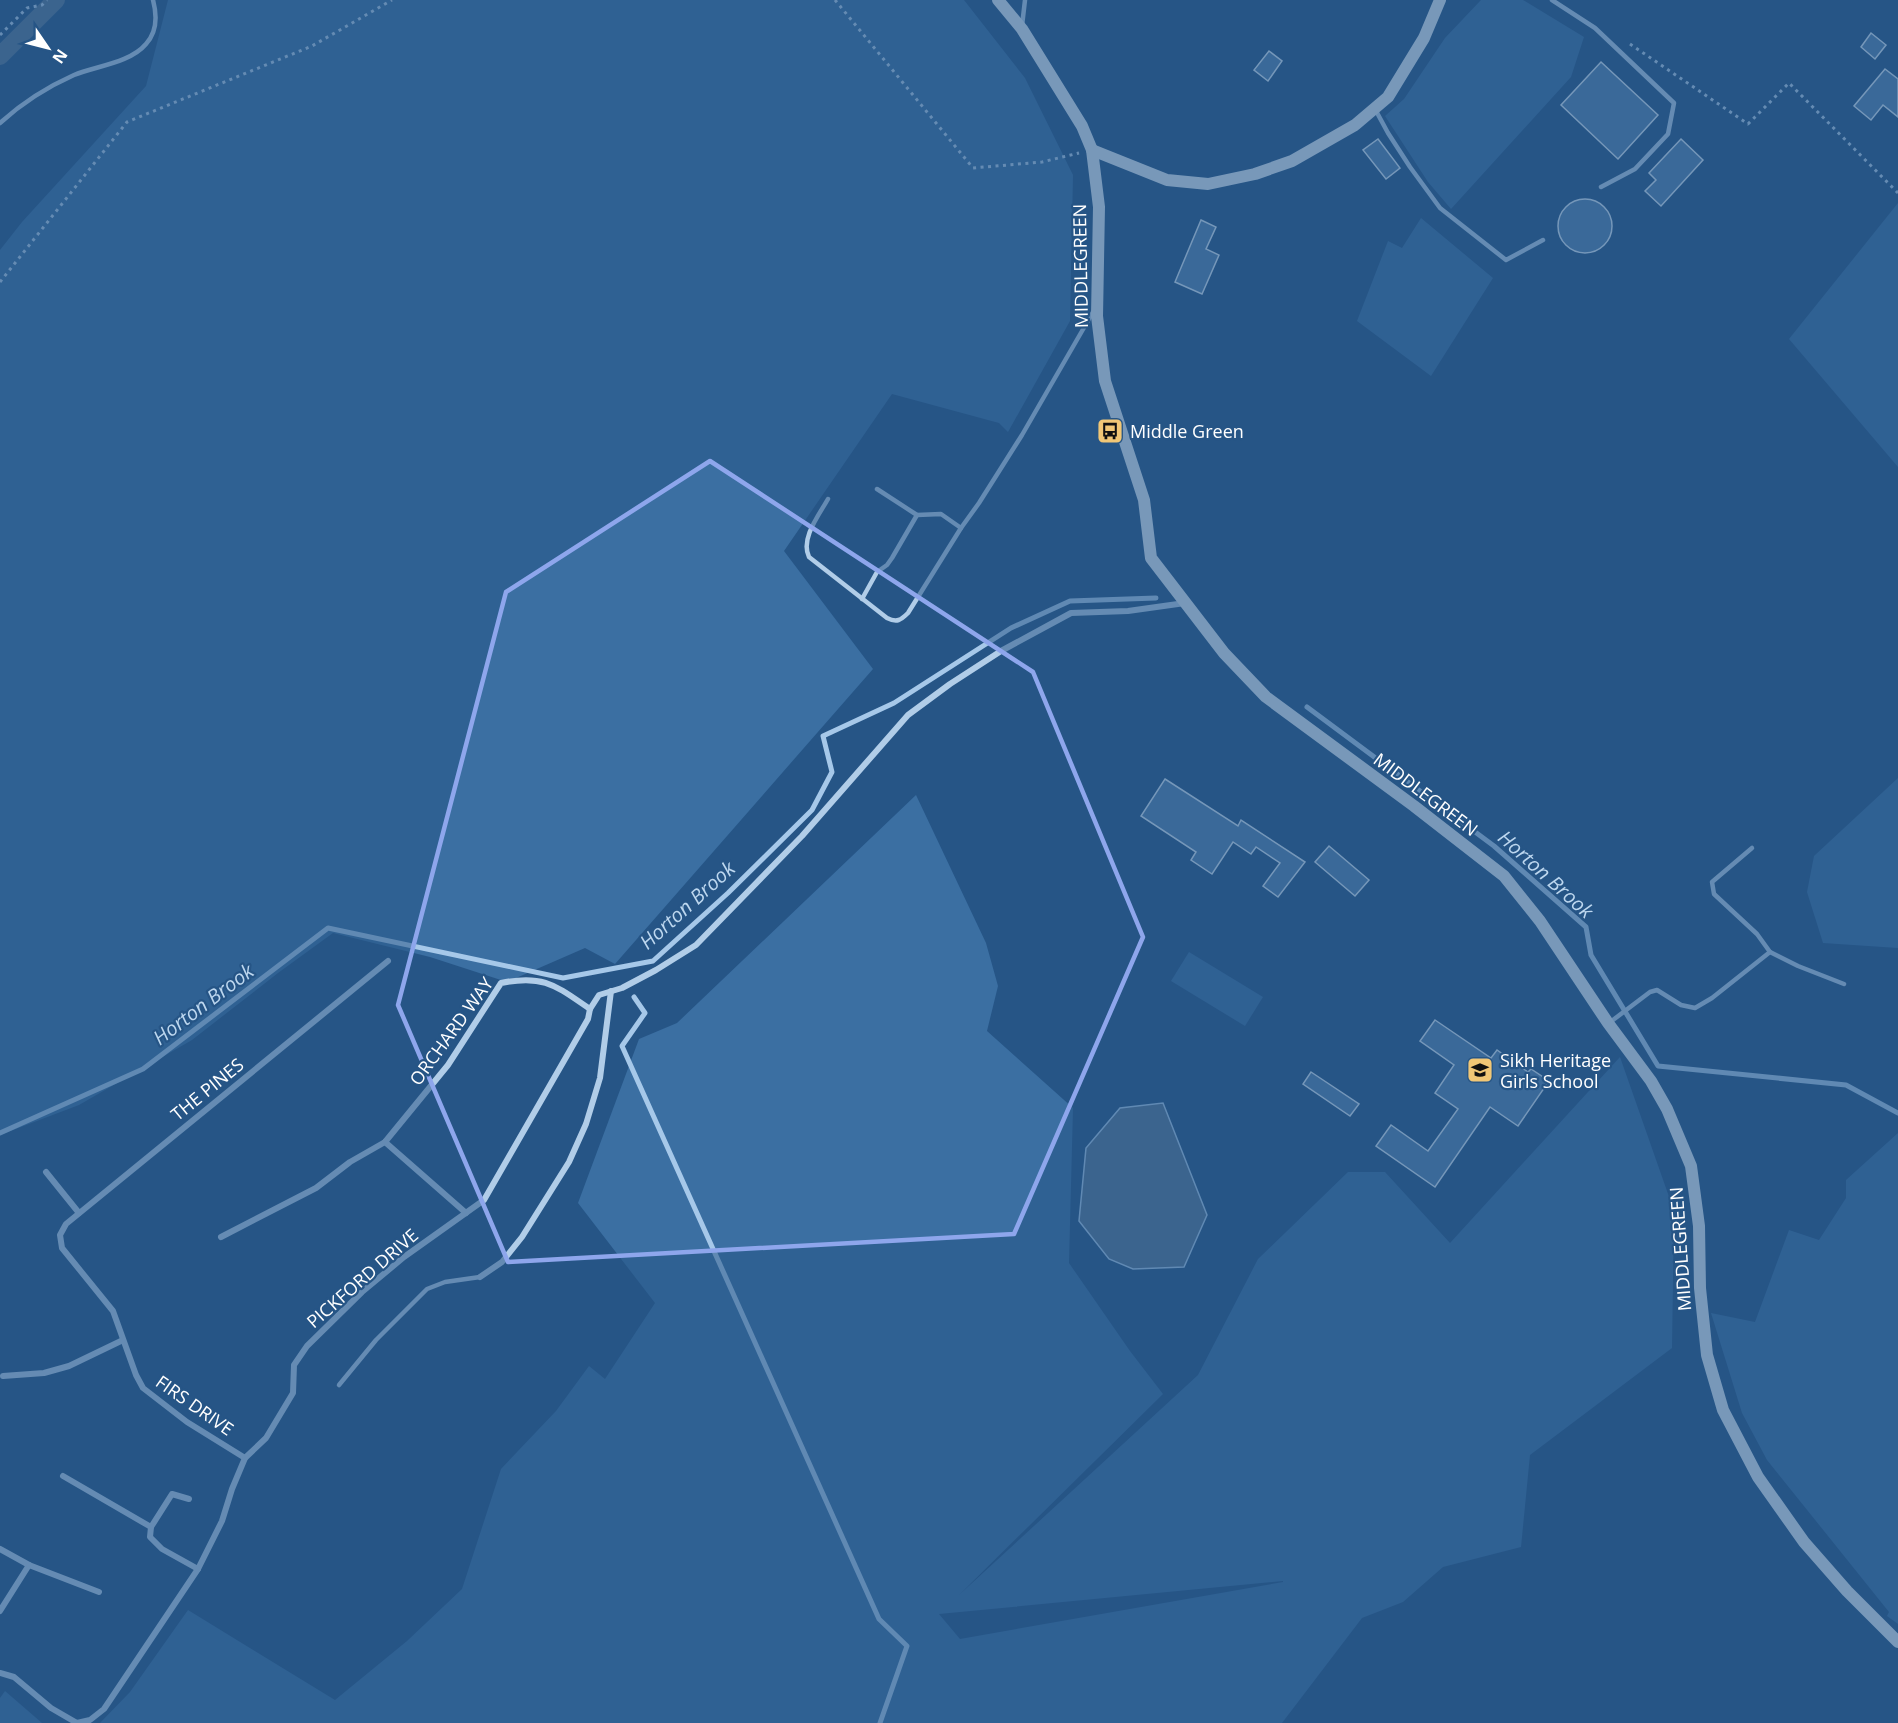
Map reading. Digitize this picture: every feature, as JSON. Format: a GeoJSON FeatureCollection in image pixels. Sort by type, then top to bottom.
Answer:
{"type":"FeatureCollection","features":[{"type":"Feature","properties":{"kind":"street","name":"MIDDLEGREEN"},"geometry":{"type":"LineString","coordinates":[[998,0],[1012,14],[1022,29],[1082,126],[1092,150],[1098,207],[1097,304],[1105,381],[1144,500],[1151,558],[1224,653],[1266,697],[1414,806],[1504,876],[1540,921],[1608,1023],[1651,1082],[1667,1108],[1691,1166],[1699,1226],[1700,1288],[1707,1354],[1723,1410],[1758,1477],[1804,1542],[1847,1591],[1898,1642]]}},
{"type":"Feature","properties":{"kind":"street"},"geometry":{"type":"LineString","coordinates":[[1092,150],[1167,180],[1208,184],[1255,174],[1293,161],[1356,125],[1389,97],[1424,38],[1440,0]]}},
{"type":"Feature","properties":{"kind":"street"},"geometry":{"type":"LineString","coordinates":[[480,1276],[502,1262],[522,1237],[569,1162],[586,1124],[600,1078],[611,991],[656,970],[696,945],[802,836],[908,716],[950,684],[1001,651],[1071,614],[1128,611],[1186,603]]}},
{"type":"Feature","properties":{"kind":"street","name":"THE PINES"},"geometry":{"type":"LineString","coordinates":[[62,1248],[60,1235],[66,1224],[388,961]]}},
{"type":"Feature","properties":{"kind":"street","name":"ORCHARD WAY"},"geometry":{"type":"LineString","coordinates":[[221,1237],[316,1188],[350,1162],[385,1142],[448,1065],[501,983],[523,978],[551,983],[590,1009]]}},
{"type":"Feature","properties":{"kind":"street","name":"PICKFORD DRIVE"},"geometry":{"type":"LineString","coordinates":[[0,1673],[14,1677],[51,1708],[77,1723],[90,1720],[104,1709],[198,1569],[222,1521],[245,1458],[266,1438],[293,1393],[294,1365],[306,1346],[362,1292],[404,1257],[484,1200],[588,1019],[590,1009],[599,995],[611,991]]}},
{"type":"Feature","properties":{"kind":"street"},"geometry":{"type":"LineString","coordinates":[[385,1142],[466,1213]]}},
{"type":"Feature","properties":{"kind":"street"},"geometry":{"type":"LineString","coordinates":[[46,1172],[79,1213]]}},
{"type":"Feature","properties":{"kind":"street","name":"FIRS DRIVE"},"geometry":{"type":"LineString","coordinates":[[62,1248],[113,1311],[136,1375],[143,1388],[187,1422],[245,1458]]}},
{"type":"Feature","properties":{"kind":"street"},"geometry":{"type":"LineString","coordinates":[[3,1376],[44,1373],[69,1366],[123,1340]]}},
{"type":"Feature","properties":{"kind":"street"},"geometry":{"type":"LineString","coordinates":[[63,1476],[151,1527]]}},
{"type":"Feature","properties":{"kind":"street"},"geometry":{"type":"LineString","coordinates":[[189,1499],[172,1494],[151,1527],[150,1537],[162,1549],[198,1569]]}},
{"type":"Feature","properties":{"kind":"street"},"geometry":{"type":"LineString","coordinates":[[0,1549],[29,1565],[99,1592]]}},
{"type":"Feature","properties":{"kind":"street"},"geometry":{"type":"LineString","coordinates":[[0,1611],[29,1565]]}},
{"type":"Feature","properties":{"kind":"lane"},"geometry":{"type":"LineString","coordinates":[[0,123],[32,98],[74,75],[128,57],[146,45],[153,32],[156,15],[153,0]]}},
{"type":"Feature","properties":{"kind":"lane"},"geometry":{"type":"LineString","coordinates":[[1022,29],[1025,0]]}},
{"type":"Feature","properties":{"kind":"lane"},"geometry":{"type":"LineString","coordinates":[[1552,0],[1595,28],[1674,103],[1668,134],[1635,169],[1601,187]]}},
{"type":"Feature","properties":{"kind":"lane"},"geometry":{"type":"LineString","coordinates":[[1375,109],[1399,150],[1440,208],[1506,260],[1542,240]]}},
{"type":"Feature","properties":{"kind":"lane"},"geometry":{"type":"LineString","coordinates":[[828,499],[807,541],[806,551],[809,557],[887,618],[894,622],[901,620],[908,613],[1022,435],[1097,304]]}},
{"type":"Feature","properties":{"kind":"lane"},"geometry":{"type":"LineString","coordinates":[[877,489],[917,515],[942,514],[961,528]]}},
{"type":"Feature","properties":{"kind":"lane"},"geometry":{"type":"LineString","coordinates":[[862,599],[877,573],[892,558],[917,515]]}},
{"type":"Feature","properties":{"kind":"lane"},"geometry":{"type":"LineString","coordinates":[[1752,848],[1712,882],[1714,894],[1757,934],[1770,952],[1844,984]]}},
{"type":"Feature","properties":{"kind":"lane"},"geometry":{"type":"LineString","coordinates":[[1608,1023],[1650,992],[1657,990],[1681,1005],[1695,1008],[1712,998],[1770,952]]}},
{"type":"Feature","properties":{"kind":"lane"},"geometry":{"type":"LineString","coordinates":[[339,1386],[376,1340],[427,1289],[453,1280],[480,1276]]}},
{"type":"Feature","properties":{"kind":"path"},"geometry":{"type":"LineString","coordinates":[[0,35],[27,8],[42,6],[47,0]]}},
{"type":"Feature","properties":{"kind":"path"},"geometry":{"type":"LineString","coordinates":[[0,282],[127,122],[312,46],[392,0]]}},
{"type":"Feature","properties":{"kind":"path"},"geometry":{"type":"LineString","coordinates":[[835,0],[972,168],[1042,162],[1092,150]]}},
{"type":"Feature","properties":{"kind":"path"},"geometry":{"type":"LineString","coordinates":[[1622,39],[1748,124],[1789,83],[1898,193]]}},
{"type":"Feature","properties":{"kind":"highlighted area"},"geometry":{"type":"Polygon","coordinates":[[[710,461],[1033,672],[1143,937],[1014,1234],[508,1262],[398,1005],[506,592],[710,461]]]}},
{"type":"Feature","properties":{"kind":"shaded area"},"geometry":{"type":"Polygon","coordinates":[[[168,0],[964,0],[1025,78],[1073,175],[1070,321],[1008,432],[999,423],[892,394],[784,551],[873,669],[615,964],[585,948],[507,982],[430,957],[333,933],[192,1040],[79,1105],[0,1135],[0,250],[22,222],[146,86],[168,0]]]}},
{"type":"Feature","properties":{"kind":"shaded area"},"geometry":{"type":"Polygon","coordinates":[[[1481,0],[1523,0],[1584,37],[1571,77],[1451,209],[1428,182],[1385,116],[1404,99],[1445,38],[1481,0]]]}},
{"type":"Feature","properties":{"kind":"shaded area"},"geometry":{"type":"Polygon","coordinates":[[[1898,203],[1898,467],[1789,339],[1898,203]]]}},
{"type":"Feature","properties":{"kind":"shaded area"},"geometry":{"type":"Polygon","coordinates":[[[1421,218],[1493,278],[1431,376],[1357,321],[1388,241],[1402,248],[1421,218]]]}},
{"type":"Feature","properties":{"kind":"shaded area"},"geometry":{"type":"Polygon","coordinates":[[[1898,778],[1898,948],[1823,943],[1807,892],[1814,856],[1898,778]]]}},
{"type":"Feature","properties":{"kind":"shaded area"},"geometry":{"type":"Polygon","coordinates":[[[916,795],[986,943],[998,986],[987,1031],[1073,1108],[1069,1263],[1163,1394],[959,1595],[1198,1375],[1258,1259],[1348,1172],[1385,1172],[1450,1243],[1620,1057],[1674,1211],[1672,1348],[1530,1455],[1521,1547],[1443,1567],[1403,1602],[1362,1618],[1282,1723],[882,1723],[888,1708],[879,1723],[100,1723],[130,1692],[188,1610],[335,1700],[407,1641],[462,1589],[501,1469],[556,1411],[589,1366],[605,1379],[655,1303],[578,1203],[639,1039],[677,1023],[916,795]],[[1283,1581],[939,1614],[960,1639],[1283,1582],[1283,1581]]]}},
{"type":"Feature","properties":{"kind":"shaded area"},"geometry":{"type":"Polygon","coordinates":[[[1189,952],[1263,997],[1245,1026],[1171,981],[1189,952]]]}},
{"type":"Feature","properties":{"kind":"shaded area"},"geometry":{"type":"Polygon","coordinates":[[[1163,1103],[1207,1215],[1184,1267],[1133,1269],[1109,1259],[1079,1221],[1086,1148],[1120,1108],[1163,1103]]]}},
{"type":"Feature","properties":{"kind":"shaded area"},"geometry":{"type":"Polygon","coordinates":[[[1898,1133],[1898,1624],[1887,1616],[1889,1612],[1767,1460],[1742,1413],[1711,1313],[1755,1322],[1789,1230],[1819,1240],[1846,1198],[1846,1180],[1898,1133]]]}},
{"type":"Feature","properties":{"kind":"shaded area"},"geometry":{"type":"Polygon","coordinates":[[[5,1691],[42,1723],[0,1723],[0,1698],[5,1691]]]}},
{"type":"Feature","properties":{"kind":"building"},"geometry":{"type":"Polygon","coordinates":[[[1871,33],[1886,45],[1875,59],[1861,47],[1871,33]]]}},
{"type":"Feature","properties":{"kind":"building"},"geometry":{"type":"Polygon","coordinates":[[[1269,51],[1282,61],[1268,81],[1254,70],[1269,51]]]}},
{"type":"Feature","properties":{"kind":"building"},"geometry":{"type":"Polygon","coordinates":[[[1601,62],[1658,115],[1618,159],[1561,105],[1601,62]]]}},
{"type":"Feature","properties":{"kind":"building"},"geometry":{"type":"Polygon","coordinates":[[[1885,69],[1898,79],[1898,117],[1883,105],[1871,120],[1854,106],[1885,69]]]}},
{"type":"Feature","properties":{"kind":"building"},"geometry":{"type":"Polygon","coordinates":[[[1378,139],[1400,168],[1386,179],[1363,150],[1378,139]]]}},
{"type":"Feature","properties":{"kind":"building"},"geometry":{"type":"Polygon","coordinates":[[[1681,139],[1703,160],[1661,206],[1645,191],[1656,180],[1649,173],[1681,139]]]}},
{"type":"Feature","properties":{"kind":"building"},"geometry":{"type":"Polygon","coordinates":[[[1580,199],[1590,199],[1600,203],[1608,211],[1612,226],[1608,241],[1600,249],[1590,253],[1580,253],[1570,249],[1562,241],[1558,231],[1558,221],[1562,211],[1570,203],[1580,199]]]}},
{"type":"Feature","properties":{"kind":"building"},"geometry":{"type":"Polygon","coordinates":[[[1201,220],[1216,227],[1206,249],[1219,255],[1202,294],[1175,282],[1201,220]]]}},
{"type":"Feature","properties":{"kind":"building"},"geometry":{"type":"Polygon","coordinates":[[[1165,779],[1238,826],[1241,820],[1305,862],[1278,897],[1263,886],[1280,863],[1256,847],[1251,854],[1233,842],[1212,874],[1191,860],[1196,852],[1141,816],[1165,779]]]}},
{"type":"Feature","properties":{"kind":"building"},"geometry":{"type":"Polygon","coordinates":[[[1329,846],[1369,880],[1355,896],[1315,862],[1329,846]]]}},
{"type":"Feature","properties":{"kind":"building"},"geometry":{"type":"Polygon","coordinates":[[[1435,1020],[1491,1058],[1497,1050],[1528,1072],[1531,1069],[1549,1081],[1518,1126],[1490,1107],[1435,1187],[1376,1146],[1391,1125],[1428,1151],[1458,1109],[1435,1093],[1454,1065],[1420,1041],[1435,1020]]]}},
{"type":"Feature","properties":{"kind":"building"},"geometry":{"type":"Polygon","coordinates":[[[1311,1072],[1359,1104],[1350,1116],[1303,1084],[1311,1072]]]}},
{"type":"Feature","properties":{"kind":"waterway"},"geometry":{"type":"LineString","coordinates":[[0,56],[56,0]]}},
{"type":"Feature","properties":{"kind":"waterway","name":"Horton Brook"},"geometry":{"type":"LineString","coordinates":[[0,1133],[143,1069],[328,928],[563,978],[653,961],[728,893],[812,810],[832,772],[823,736],[894,703],[1011,628],[1070,601],[1156,598]]}},
{"type":"Feature","properties":{"kind":"waterway","name":"Horton Brook"},"geometry":{"type":"LineString","coordinates":[[1307,707],[1494,846],[1586,927],[1591,955],[1658,1066],[1846,1085],[1898,1113]]}},
{"type":"Feature","properties":{"kind":"waterway"},"geometry":{"type":"LineString","coordinates":[[634,997],[645,1013],[622,1046],[879,1619],[907,1646],[880,1723]]}},
{"type":"Feature","properties":{"kind":"place","name":"Middle Green"},"geometry":{"type":"Point","coordinates":[1110,431]}},
{"type":"Feature","properties":{"kind":"place","name":"Sikh Heritage Girls School"},"geometry":{"type":"Point","coordinates":[1480,1070]}}]}
